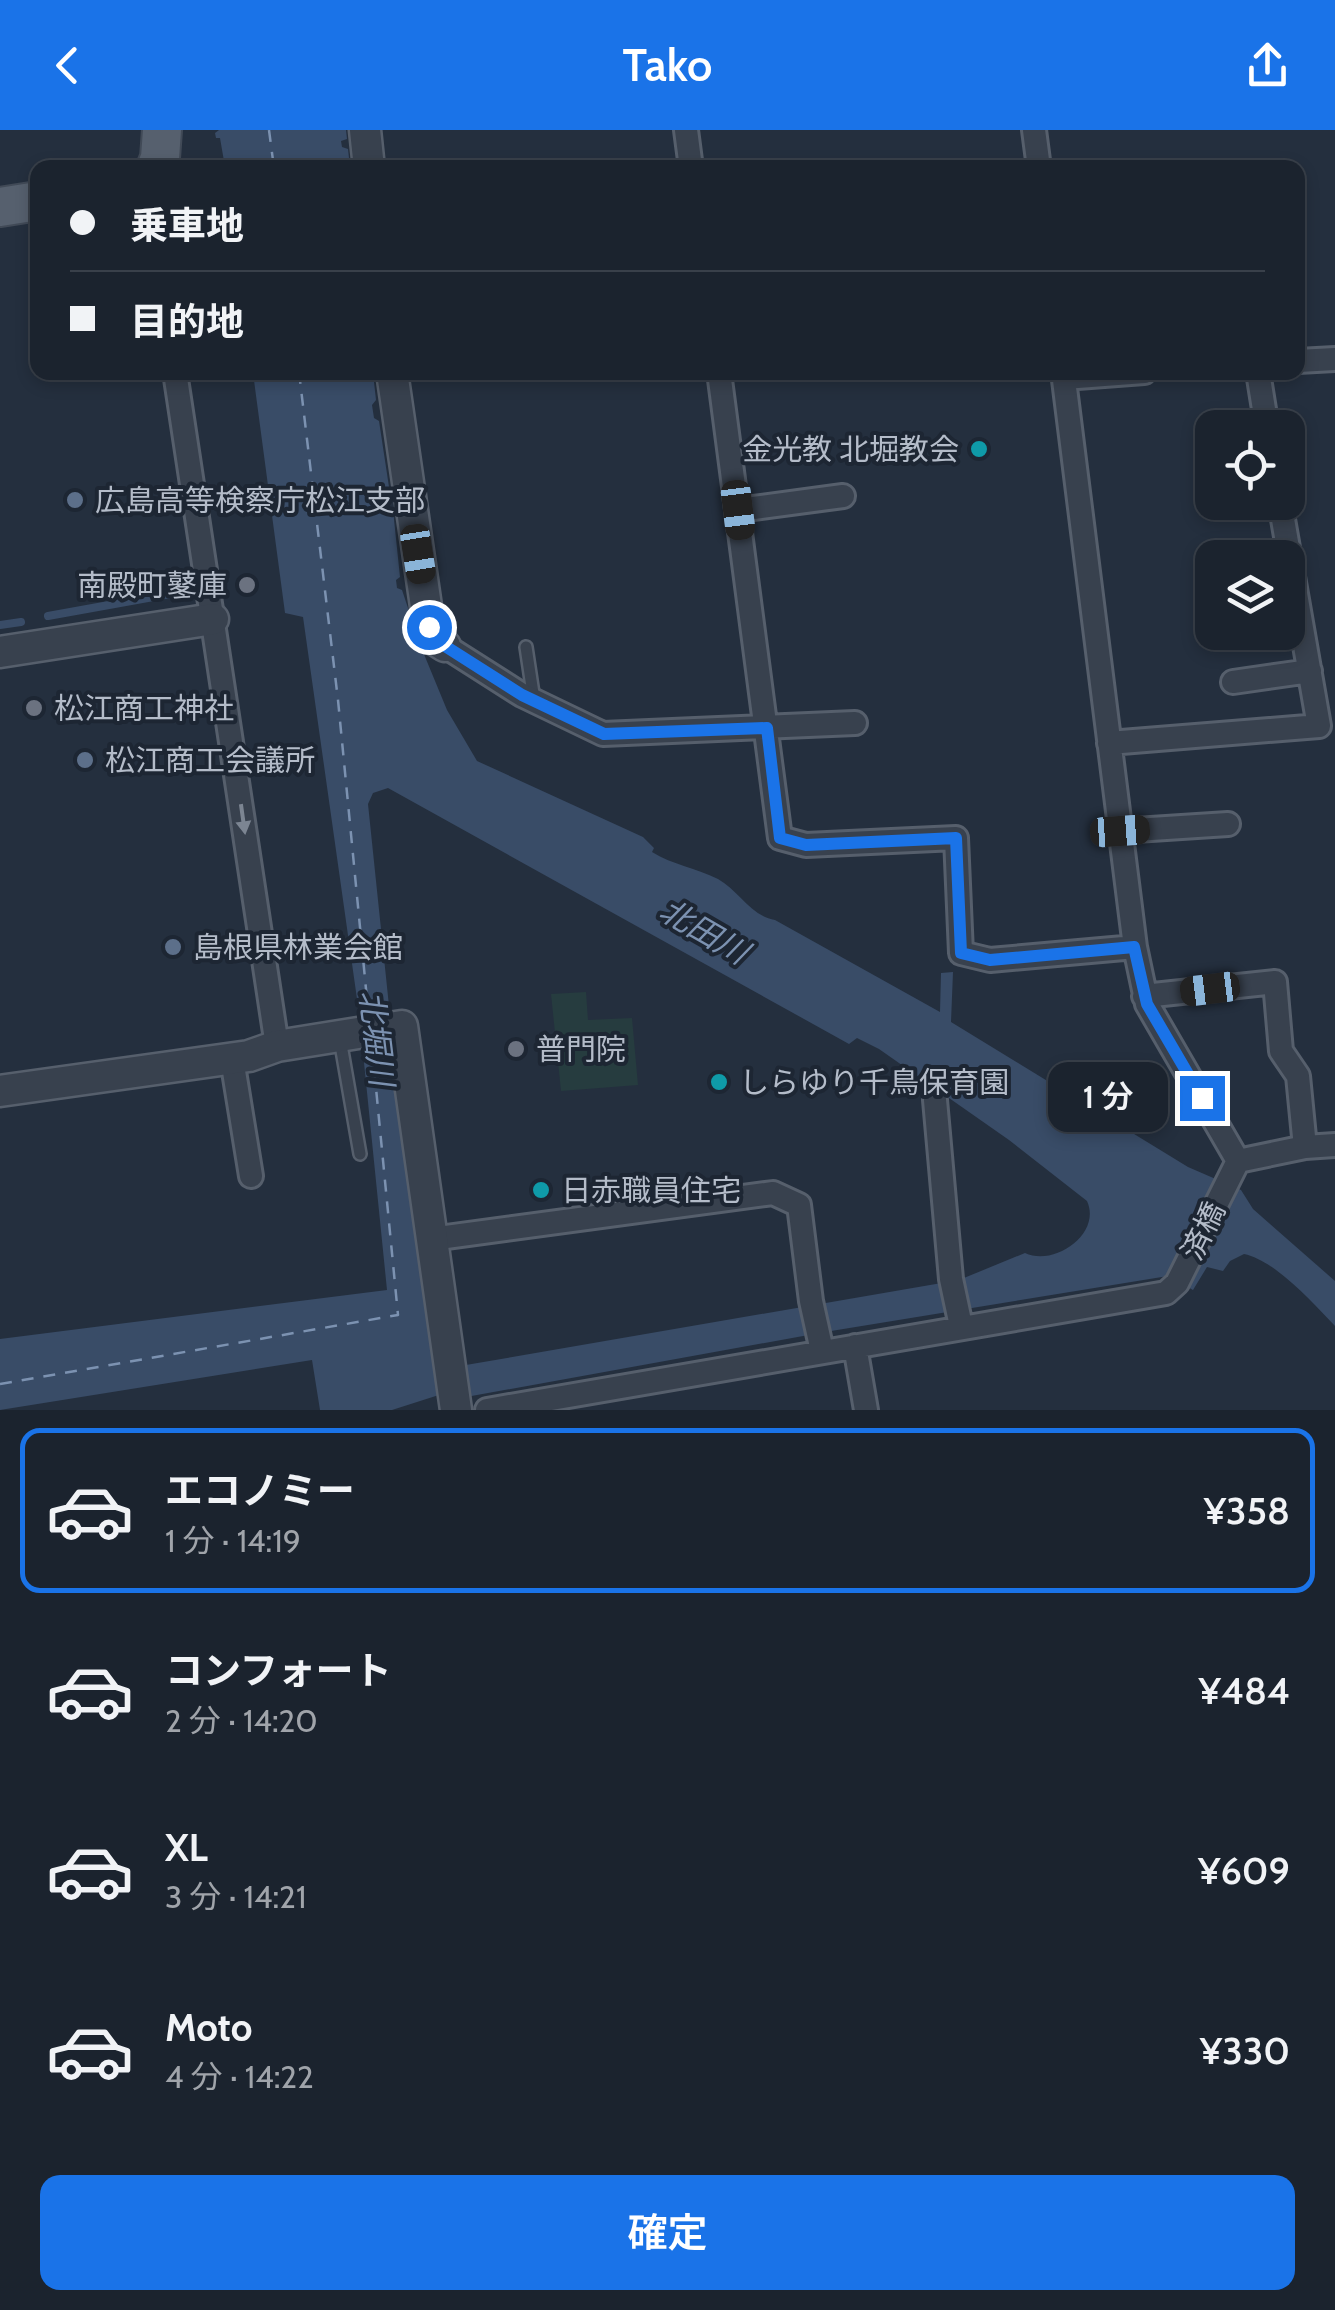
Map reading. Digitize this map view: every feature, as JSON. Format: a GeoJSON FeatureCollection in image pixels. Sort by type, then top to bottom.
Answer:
{"type":"FeatureCollection","features":[{"type":"Feature","properties":{"kind":"main road"},"geometry":{"type":"LineString","coordinates":[[159,160],[162,130]]}},
{"type":"Feature","properties":{"kind":"main road"},"geometry":{"type":"LineString","coordinates":[[0,206],[30,202]]}},
{"type":"Feature","properties":{"kind":"street"},"geometry":{"type":"LineString","coordinates":[[365,130],[368,160]]}},
{"type":"Feature","properties":{"kind":"street"},"geometry":{"type":"LineString","coordinates":[[686,130],[690,160]]}},
{"type":"Feature","properties":{"kind":"street"},"geometry":{"type":"LineString","coordinates":[[1034,130],[1038,160]]}},
{"type":"Feature","properties":{"kind":"street"},"geometry":{"type":"LineString","coordinates":[[1305,360],[1335,358]]}},
{"type":"Feature","properties":{"kind":"street"},"geometry":{"type":"LineString","coordinates":[[176,380],[277,1046]]}},
{"type":"Feature","properties":{"kind":"street"},"geometry":{"type":"LineString","coordinates":[[393,380],[429,627],[434,639],[534,700],[604,734],[855,723]]}},
{"type":"Feature","properties":{"kind":"street"},"geometry":{"type":"LineString","coordinates":[[720,380],[780,838],[806,845],[956,838],[961,953],[990,960],[1134,947]]}},
{"type":"Feature","properties":{"kind":"street"},"geometry":{"type":"LineString","coordinates":[[1065,380],[1134,947],[1144,996],[1234,1170],[1305,1147],[1335,1145]]}},
{"type":"Feature","properties":{"kind":"street"},"geometry":{"type":"LineString","coordinates":[[1259,380],[1264,410]]}},
{"type":"Feature","properties":{"kind":"street"},"geometry":{"type":"LineString","coordinates":[[738,510],[843,496]]}},
{"type":"Feature","properties":{"kind":"street"},"geometry":{"type":"LineString","coordinates":[[1109,743],[1319,726],[1283,520]]}},
{"type":"Feature","properties":{"kind":"street"},"geometry":{"type":"LineString","coordinates":[[0,652],[213,619]]}},
{"type":"Feature","properties":{"kind":"street"},"geometry":{"type":"LineString","coordinates":[[1232,682],[1310,671]]}},
{"type":"Feature","properties":{"kind":"street"},"geometry":{"type":"LineString","coordinates":[[1120,831],[1228,824]]}},
{"type":"Feature","properties":{"kind":"street"},"geometry":{"type":"LineString","coordinates":[[1144,996],[1275,982],[1280,1052],[1298,1076],[1305,1147]]}},
{"type":"Feature","properties":{"kind":"street"},"geometry":{"type":"LineString","coordinates":[[0,1091],[232,1058],[277,1046],[402,1026],[455,1404]]}},
{"type":"Feature","properties":{"kind":"street"},"geometry":{"type":"LineString","coordinates":[[232,1058],[250,1176]]}},
{"type":"Feature","properties":{"kind":"street"},"geometry":{"type":"LineString","coordinates":[[487,1410],[820,1343],[855,1346],[959,1319],[951,1279],[935,1100]]}},
{"type":"Feature","properties":{"kind":"street","name":"済橋"},"geometry":{"type":"LineString","coordinates":[[959,1319],[1166,1293],[1177,1284],[1234,1170]]}},
{"type":"Feature","properties":{"kind":"street"},"geometry":{"type":"LineString","coordinates":[[430,1239],[773,1193],[799,1205],[820,1343]]}},
{"type":"Feature","properties":{"kind":"street"},"geometry":{"type":"LineString","coordinates":[[855,1346],[866,1410]]}},
{"type":"Feature","properties":{"kind":"lane"},"geometry":{"type":"LineString","coordinates":[[526,646],[534,700]]}},
{"type":"Feature","properties":{"kind":"lane"},"geometry":{"type":"LineString","coordinates":[[348,1034],[360,1154]]}},
{"type":"Feature","properties":{"kind":"green space"},"geometry":{"type":"Polygon","coordinates":[[[586,992],[588,1020],[632,1018],[638,1085],[561,1091],[551,994],[586,992]]]}},
{"type":"Feature","properties":{"kind":"water"},"geometry":{"type":"Polygon","coordinates":[[[346,130],[347,139],[341,141],[342,147],[348,149],[349,160],[224,160],[220,138],[215,133],[346,130]]]}},
{"type":"Feature","properties":{"kind":"water"},"geometry":{"type":"Polygon","coordinates":[[[254,380],[374,380],[376,400],[372,405],[374,418],[379,421],[389,487],[385,491],[387,508],[393,510],[400,577],[396,580],[397,588],[402,590],[447,710],[477,761],[643,837],[654,848],[652,852],[718,879],[759,914],[940,1012],[941,973],[953,972],[951,1022],[1188,1167],[1241,1190],[1253,1209],[1335,1281],[1335,1326],[1281,1274],[1244,1254],[1230,1261],[1223,1271],[1207,1267],[1193,1290],[1168,1276],[825,1332],[466,1397],[442,1394],[392,1410],[320,1410],[312,1360],[0,1410],[0,1339],[387,1290],[359,1013],[303,617],[285,613],[254,380]],[[388,788],[373,793],[368,804],[394,1054],[460,1366],[959,1280],[1025,1253],[1037,1256],[1061,1251],[1082,1236],[1090,1213],[1087,1201],[1009,1140],[879,1049],[857,1038],[849,1044],[388,788]]]}},
{"type":"Feature","properties":{"kind":"waterway"},"geometry":{"type":"LineString","coordinates":[[48,616],[170,594]]}},
{"type":"Feature","properties":{"kind":"waterway"},"geometry":{"type":"LineString","coordinates":[[0,625],[21,622]]}},
{"type":"Feature","properties":{"kind":"ferry route"},"geometry":{"type":"LineString","coordinates":[[269,130],[273,160]]}},
{"type":"Feature","properties":{"kind":"ferry route"},"geometry":{"type":"LineString","coordinates":[[300,380],[338,700],[369,1020]]}},
{"type":"Feature","properties":{"kind":"ferry route"},"geometry":{"type":"LineString","coordinates":[[0,1384],[398,1315],[372,1047]]}},
{"type":"Feature","properties":{"kind":"place","name":"金光教 北堀教会"},"geometry":{"type":"Point","coordinates":[979,449]}},
{"type":"Feature","properties":{"kind":"place","name":"広島高等検察庁松江支部"},"geometry":{"type":"Point","coordinates":[75,500]}},
{"type":"Feature","properties":{"kind":"place","name":"南殿町鼕庫"},"geometry":{"type":"Point","coordinates":[247,585]}},
{"type":"Feature","properties":{"kind":"place","name":"松江商工神社"},"geometry":{"type":"Point","coordinates":[34,708]}},
{"type":"Feature","properties":{"kind":"place","name":"松江商工会議所"},"geometry":{"type":"Point","coordinates":[85,760]}},
{"type":"Feature","properties":{"kind":"place","name":"島根県林業会館"},"geometry":{"type":"Point","coordinates":[173,947]}},
{"type":"Feature","properties":{"kind":"place","name":"普門院"},"geometry":{"type":"Point","coordinates":[516,1049]}},
{"type":"Feature","properties":{"kind":"place","name":"しらゆり千鳥保育園"},"geometry":{"type":"Point","coordinates":[719,1082]}},
{"type":"Feature","properties":{"kind":"place","name":"日赤職員住宅"},"geometry":{"type":"Point","coordinates":[541,1190]}},
{"type":"Feature","properties":{"kind":"route"},"geometry":{"type":"LineString","coordinates":[[429,627],[434,639],[522,695],[604,734],[767,728],[780,838],[806,845],[956,838],[961,953],[990,960],[1134,947],[1147,1004],[1202,1098]]}},
{"type":"Feature","properties":{"kind":"water label","name":"北田川"},"geometry":{"type":"Point","coordinates":[704,931]}},
{"type":"Feature","properties":{"kind":"water label","name":"北堀川"},"geometry":{"type":"Point","coordinates":[377,1038]}}]}
